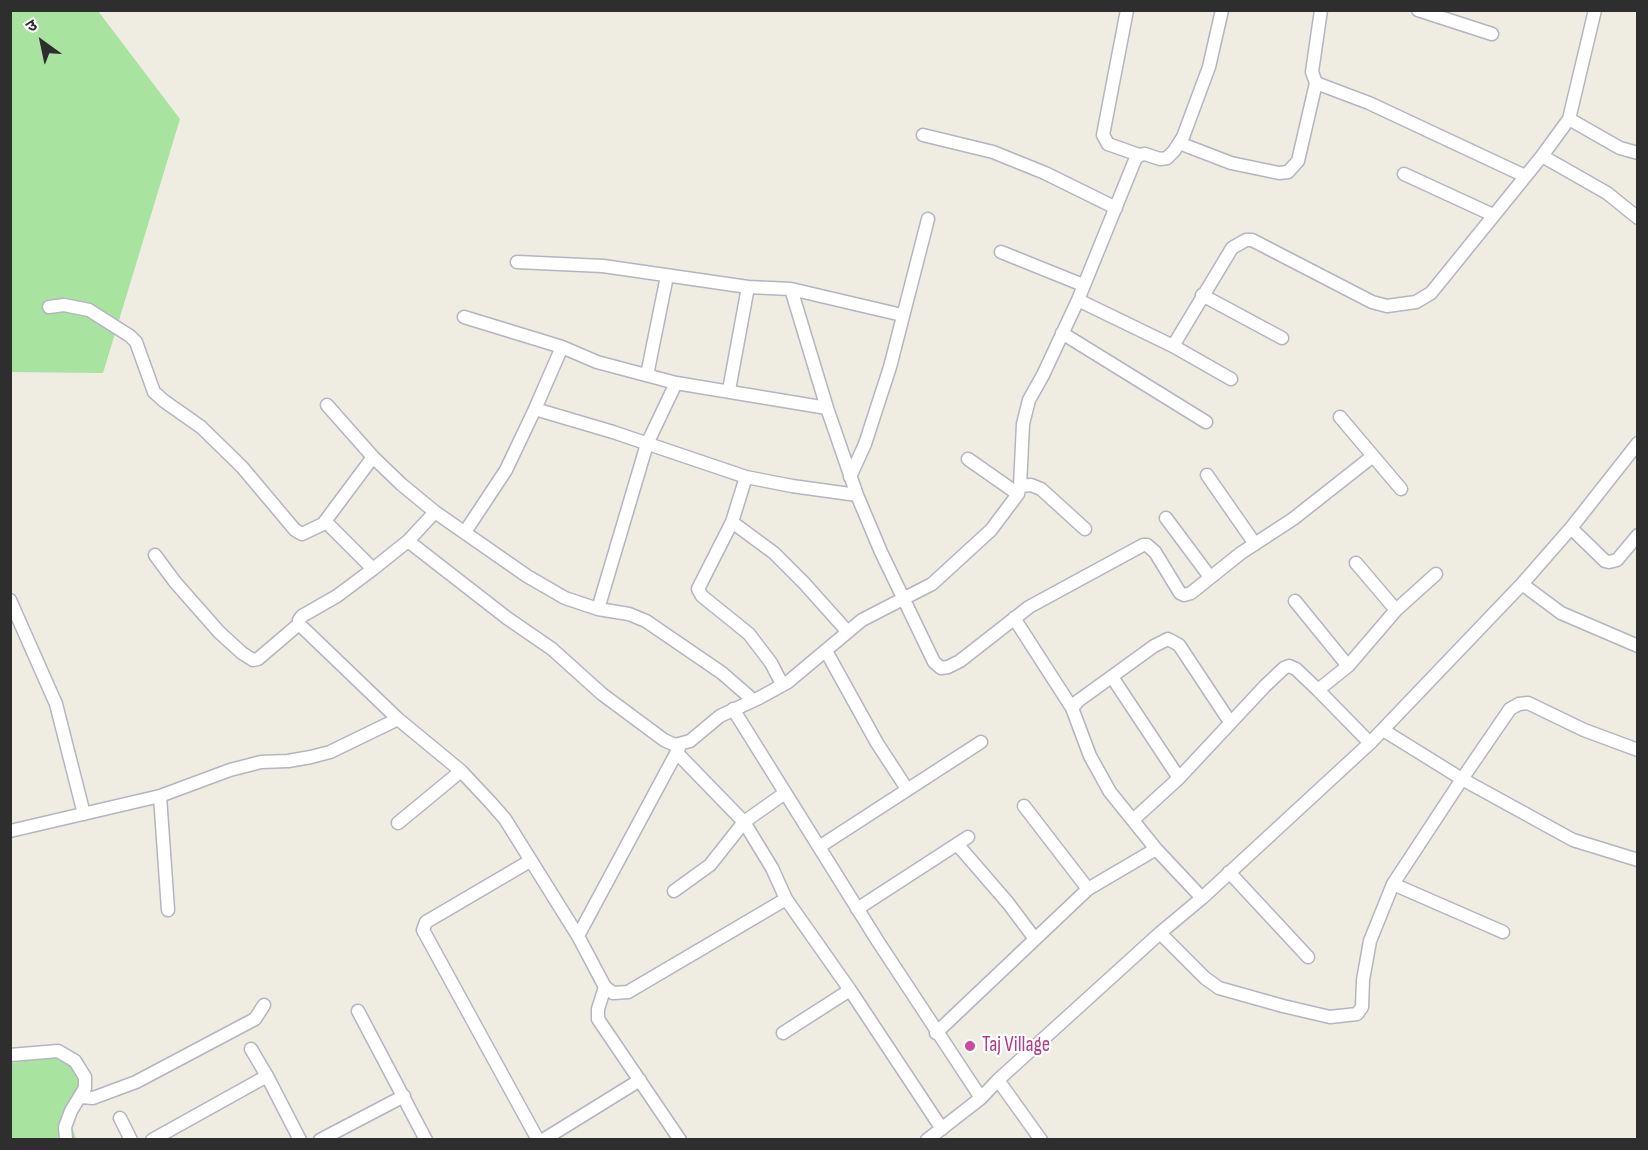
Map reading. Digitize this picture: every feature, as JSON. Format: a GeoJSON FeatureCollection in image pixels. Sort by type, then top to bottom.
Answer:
{"type":"FeatureCollection","features":[{"type":"Feature","properties":{"kind":"street"},"geometry":{"type":"LineString","coordinates":[[1127,10],[1103,135],[1108,144],[1139,155],[1164,159],[1171,155],[1179,143],[1195,108],[1209,68],[1222,10]]}},
{"type":"Feature","properties":{"kind":"street"},"geometry":{"type":"LineString","coordinates":[[1179,143],[1248,168],[1279,173],[1288,172],[1298,161],[1316,83],[1312,72],[1321,10]]}},
{"type":"Feature","properties":{"kind":"street"},"geometry":{"type":"LineString","coordinates":[[1173,346],[1232,248],[1246,240],[1252,240],[1372,302],[1387,306],[1416,302],[1431,293],[1542,156],[1569,119],[1594,10]]}},
{"type":"Feature","properties":{"kind":"street"},"geometry":{"type":"LineString","coordinates":[[1424,11],[1492,34]]}},
{"type":"Feature","properties":{"kind":"street"},"geometry":{"type":"LineString","coordinates":[[1316,83],[1369,103],[1525,176]]}},
{"type":"Feature","properties":{"kind":"street"},"geometry":{"type":"LineString","coordinates":[[1569,119],[1620,148],[1638,153]]}},
{"type":"Feature","properties":{"kind":"street"},"geometry":{"type":"LineString","coordinates":[[923,135],[993,152],[1046,173],[1116,208]]}},
{"type":"Feature","properties":{"kind":"street"},"geometry":{"type":"LineString","coordinates":[[578,936],[679,748],[720,716],[788,682],[862,620],[932,584],[991,530],[1019,490],[1023,424],[1029,400],[1078,300],[1139,155]]}},
{"type":"Feature","properties":{"kind":"street"},"geometry":{"type":"LineString","coordinates":[[1542,156],[1607,193],[1638,218]]}},
{"type":"Feature","properties":{"kind":"street"},"geometry":{"type":"LineString","coordinates":[[1404,174],[1493,215]]}},
{"type":"Feature","properties":{"kind":"street"},"geometry":{"type":"LineString","coordinates":[[850,477],[864,444],[890,367],[928,219]]}},
{"type":"Feature","properties":{"kind":"street"},"geometry":{"type":"LineString","coordinates":[[1001,252],[1083,285]]}},
{"type":"Feature","properties":{"kind":"street"},"geometry":{"type":"LineString","coordinates":[[517,262],[603,266],[748,287],[791,289],[902,315]]}},
{"type":"Feature","properties":{"kind":"street"},"geometry":{"type":"LineString","coordinates":[[647,375],[667,276]]}},
{"type":"Feature","properties":{"kind":"street"},"geometry":{"type":"LineString","coordinates":[[729,390],[748,287]]}},
{"type":"Feature","properties":{"kind":"street"},"geometry":{"type":"LineString","coordinates":[[791,289],[827,408],[857,495],[881,552],[934,662],[941,668],[960,661],[1029,607],[1143,545],[1147,545],[1155,552],[1180,593],[1184,595],[1191,593],[1255,544],[1293,519],[1373,456]]}},
{"type":"Feature","properties":{"kind":"street"},"geometry":{"type":"LineString","coordinates":[[1202,296],[1282,338]]}},
{"type":"Feature","properties":{"kind":"street"},"geometry":{"type":"LineString","coordinates":[[1078,300],[1173,346],[1231,379]]}},
{"type":"Feature","properties":{"kind":"street"},"geometry":{"type":"LineString","coordinates":[[48,307],[64,306],[89,310],[130,336],[136,342],[154,392],[201,427],[242,467],[295,530],[302,534],[323,524],[373,457]]}},
{"type":"Feature","properties":{"kind":"street"},"geometry":{"type":"LineString","coordinates":[[464,317],[562,347],[597,362],[676,383],[827,408]]}},
{"type":"Feature","properties":{"kind":"street"},"geometry":{"type":"LineString","coordinates":[[1062,333],[1206,422]]}},
{"type":"Feature","properties":{"kind":"street"},"geometry":{"type":"LineString","coordinates":[[465,532],[506,470],[536,409],[562,347]]}},
{"type":"Feature","properties":{"kind":"street"},"geometry":{"type":"LineString","coordinates":[[598,609],[647,444],[676,383]]}},
{"type":"Feature","properties":{"kind":"street"},"geometry":{"type":"LineString","coordinates":[[327,405],[373,457],[401,484],[435,512],[527,576],[565,598],[598,609],[629,614],[646,621],[722,673],[753,700]]}},
{"type":"Feature","properties":{"kind":"street"},"geometry":{"type":"LineString","coordinates":[[536,409],[746,477],[857,495]]}},
{"type":"Feature","properties":{"kind":"street"},"geometry":{"type":"LineString","coordinates":[[1340,417],[1401,489]]}},
{"type":"Feature","properties":{"kind":"street"},"geometry":{"type":"LineString","coordinates":[[927,1140],[981,1098],[998,1080],[1160,933],[1202,898],[1370,743],[1522,584],[1571,528],[1638,443]]}},
{"type":"Feature","properties":{"kind":"street"},"geometry":{"type":"LineString","coordinates":[[969,459],[1019,490]]}},
{"type":"Feature","properties":{"kind":"street"},"geometry":{"type":"LineString","coordinates":[[1207,475],[1255,544]]}},
{"type":"Feature","properties":{"kind":"street"},"geometry":{"type":"LineString","coordinates":[[746,477],[732,522],[698,589],[702,596],[749,634],[771,663],[782,684]]}},
{"type":"Feature","properties":{"kind":"street"},"geometry":{"type":"LineString","coordinates":[[1019,490],[1031,485],[1041,489],[1086,529]]}},
{"type":"Feature","properties":{"kind":"street"},"geometry":{"type":"LineString","coordinates":[[155,555],[219,632],[248,658],[254,660],[299,624],[302,616],[337,596],[408,541],[435,512]]}},
{"type":"Feature","properties":{"kind":"street"},"geometry":{"type":"LineString","coordinates":[[1166,518],[1210,577]]}},
{"type":"Feature","properties":{"kind":"street"},"geometry":{"type":"LineString","coordinates":[[732,522],[774,553],[847,631]]}},
{"type":"Feature","properties":{"kind":"street"},"geometry":{"type":"LineString","coordinates":[[323,524],[332,526],[373,569]]}},
{"type":"Feature","properties":{"kind":"street"},"geometry":{"type":"LineString","coordinates":[[1571,528],[1605,561],[1609,562],[1617,560],[1638,535]]}},
{"type":"Feature","properties":{"kind":"street"},"geometry":{"type":"LineString","coordinates":[[408,541],[507,618],[552,649],[602,694],[664,740],[679,748],[744,822],[786,899],[850,990],[942,1129]]}},
{"type":"Feature","properties":{"kind":"street"},"geometry":{"type":"LineString","coordinates":[[1356,563],[1396,610]]}},
{"type":"Feature","properties":{"kind":"street"},"geometry":{"type":"LineString","coordinates":[[1318,690],[1348,666],[1396,610],[1436,574]]}},
{"type":"Feature","properties":{"kind":"street"},"geometry":{"type":"LineString","coordinates":[[1522,584],[1561,613],[1638,645]]}},
{"type":"Feature","properties":{"kind":"street"},"geometry":{"type":"LineString","coordinates":[[10,600],[56,704],[84,814]]}},
{"type":"Feature","properties":{"kind":"street"},"geometry":{"type":"LineString","coordinates":[[1294,601],[1348,666]]}},
{"type":"Feature","properties":{"kind":"street"},"geometry":{"type":"LineString","coordinates":[[1014,618],[1072,708],[1090,756],[1110,792],[1156,849],[1202,898]]}},
{"type":"Feature","properties":{"kind":"street"},"geometry":{"type":"LineString","coordinates":[[299,624],[398,719],[461,771],[505,819],[578,936],[605,987],[617,994],[628,992],[786,899]]}},
{"type":"Feature","properties":{"kind":"street"},"geometry":{"type":"LineString","coordinates":[[1072,708],[1078,701],[1154,645],[1162,640],[1172,640],[1179,645],[1230,722]]}},
{"type":"Feature","properties":{"kind":"street"},"geometry":{"type":"LineString","coordinates":[[826,651],[877,743],[907,789]]}},
{"type":"Feature","properties":{"kind":"street"},"geometry":{"type":"LineString","coordinates":[[1133,820],[1179,778],[1230,722],[1284,668],[1289,666],[1296,669],[1370,743]]}},
{"type":"Feature","properties":{"kind":"street"},"geometry":{"type":"LineString","coordinates":[[1112,677],[1179,778]]}},
{"type":"Feature","properties":{"kind":"street"},"geometry":{"type":"LineString","coordinates":[[1160,933],[1218,988],[1330,1017],[1353,1015],[1362,1007],[1363,980],[1370,941],[1393,884],[1510,709],[1519,704],[1528,703],[1584,730],[1638,750]]}},
{"type":"Feature","properties":{"kind":"street"},"geometry":{"type":"LineString","coordinates":[[733,709],[936,1033],[981,1098]]}},
{"type":"Feature","properties":{"kind":"street"},"geometry":{"type":"LineString","coordinates":[[10,831],[160,796],[230,770],[261,762],[312,758],[330,752],[398,719]]}},
{"type":"Feature","properties":{"kind":"street"},"geometry":{"type":"LineString","coordinates":[[1383,730],[1462,779],[1573,840],[1638,860]]}},
{"type":"Feature","properties":{"kind":"street"},"geometry":{"type":"LineString","coordinates":[[819,847],[981,742]]}},
{"type":"Feature","properties":{"kind":"street"},"geometry":{"type":"LineString","coordinates":[[398,823],[461,771]]}},
{"type":"Feature","properties":{"kind":"street"},"geometry":{"type":"LineString","coordinates":[[674,891],[710,865],[744,822],[785,793]]}},
{"type":"Feature","properties":{"kind":"street"},"geometry":{"type":"LineString","coordinates":[[160,796],[168,910]]}},
{"type":"Feature","properties":{"kind":"street"},"geometry":{"type":"LineString","coordinates":[[1024,806],[1088,889]]}},
{"type":"Feature","properties":{"kind":"street"},"geometry":{"type":"LineString","coordinates":[[857,909],[968,837]]}},
{"type":"Feature","properties":{"kind":"street"},"geometry":{"type":"LineString","coordinates":[[957,844],[1008,903],[1035,939]]}},
{"type":"Feature","properties":{"kind":"street"},"geometry":{"type":"LineString","coordinates":[[936,1033],[1088,889],[1156,849]]}},
{"type":"Feature","properties":{"kind":"street"},"geometry":{"type":"LineString","coordinates":[[530,861],[426,922],[423,930],[540,1140],[640,1080]]}},
{"type":"Feature","properties":{"kind":"street"},"geometry":{"type":"LineString","coordinates":[[1229,872],[1308,957]]}},
{"type":"Feature","properties":{"kind":"street"},"geometry":{"type":"LineString","coordinates":[[1393,884],[1503,932]]}},
{"type":"Feature","properties":{"kind":"street"},"geometry":{"type":"LineString","coordinates":[[605,987],[598,1009],[598,1019],[680,1140]]}},
{"type":"Feature","properties":{"kind":"street"},"geometry":{"type":"LineString","coordinates":[[783,1033],[850,990]]}},
{"type":"Feature","properties":{"kind":"street"},"geometry":{"type":"LineString","coordinates":[[81,1096],[93,1098],[136,1082],[255,1020],[264,1005]]}},
{"type":"Feature","properties":{"kind":"street"},"geometry":{"type":"LineString","coordinates":[[358,1011],[426,1140]]}},
{"type":"Feature","properties":{"kind":"street"},"geometry":{"type":"LineString","coordinates":[[251,1049],[300,1140]]}},
{"type":"Feature","properties":{"kind":"street"},"geometry":{"type":"LineString","coordinates":[[10,1055],[58,1051],[75,1061],[85,1077],[84,1088],[70,1111],[65,1128],[66,1140]]}},
{"type":"Feature","properties":{"kind":"street"},"geometry":{"type":"LineString","coordinates":[[152,1140],[267,1076]]}},
{"type":"Feature","properties":{"kind":"street"},"geometry":{"type":"LineString","coordinates":[[998,1080],[1041,1140]]}},
{"type":"Feature","properties":{"kind":"street"},"geometry":{"type":"LineString","coordinates":[[320,1140],[404,1096]]}},
{"type":"Feature","properties":{"kind":"street"},"geometry":{"type":"LineString","coordinates":[[120,1118],[131,1140]]}},
{"type":"Feature","properties":{"kind":"green space"},"geometry":{"type":"Polygon","coordinates":[[[11,11],[98,11],[180,119],[103,373],[11,372],[11,11]]]}},
{"type":"Feature","properties":{"kind":"green space"},"geometry":{"type":"Polygon","coordinates":[[[70,1055],[91,1087],[69,1118],[76,1139],[11,1139],[10,1063],[70,1055]]]}},
{"type":"Feature","properties":{"kind":"place","name":"Taj Village"},"geometry":{"type":"Point","coordinates":[970,1046]}}]}
